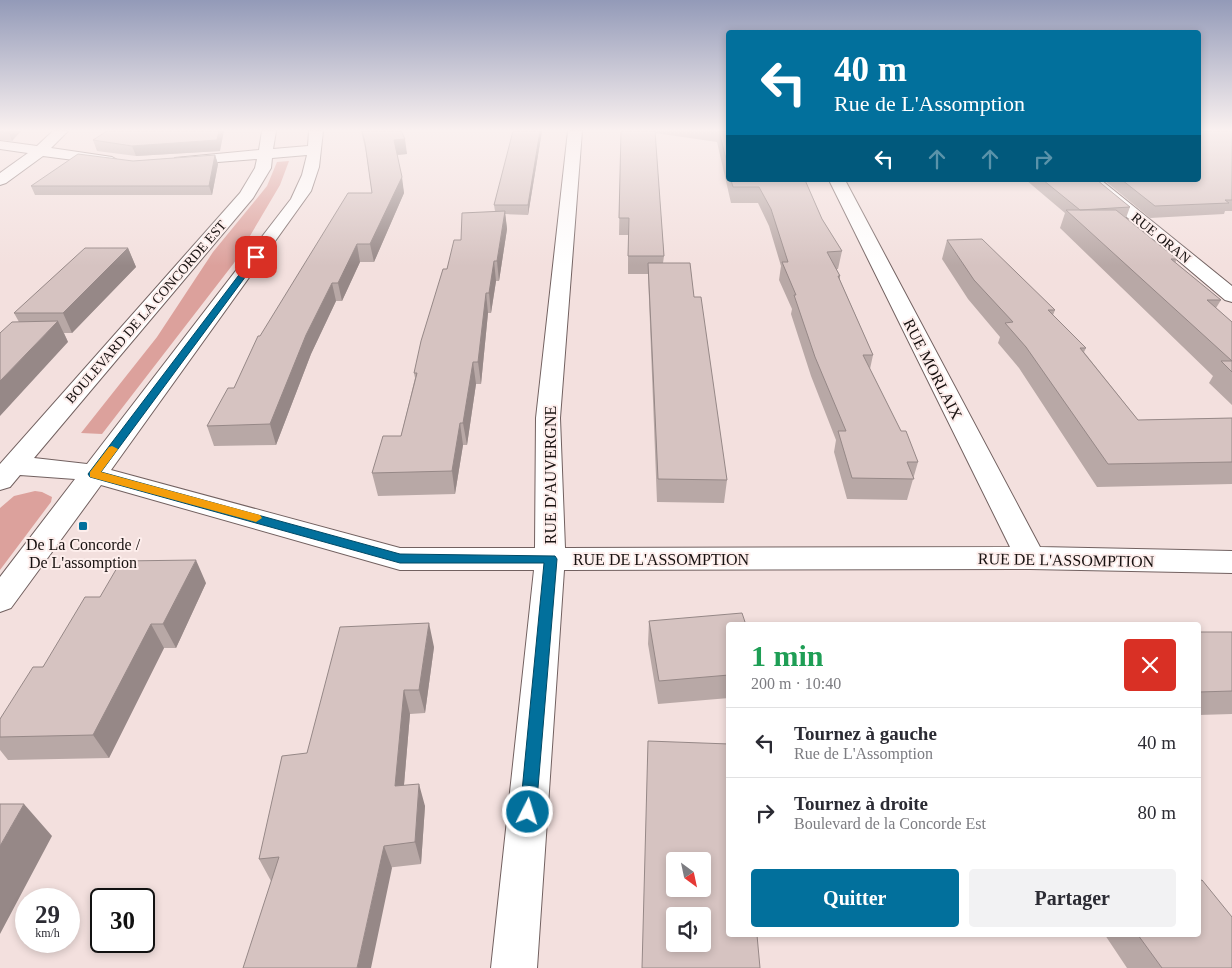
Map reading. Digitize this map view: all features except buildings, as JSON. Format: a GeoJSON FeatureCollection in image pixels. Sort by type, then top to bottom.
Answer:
{"type":"FeatureCollection","features":[{"type":"Feature","properties":{"kind":"street","name":"BOULEVARD DE LA CONCORDE EST"},"geometry":{"type":"LineString","coordinates":[[6,474],[238,206],[259,176]]}},
{"type":"Feature","properties":{"kind":"street"},"geometry":{"type":"LineString","coordinates":[[0,600],[298,200],[311,176]]}},
{"type":"Feature","properties":{"kind":"street","name":"RUE D'AUVERGNE"},"geometry":{"type":"LineString","coordinates":[[514,968],[550,559],[548,418],[571,176]]}},
{"type":"Feature","properties":{"kind":"street","name":"RUE MORLAIX"},"geometry":{"type":"LineString","coordinates":[[838,182],[1030,558]]}},
{"type":"Feature","properties":{"kind":"street","name":"RUE ORAN"},"geometry":{"type":"LineString","coordinates":[[1093,182],[1232,296]]}},
{"type":"Feature","properties":{"kind":"street","name":"RUE DE L'ASSOMPTION"},"geometry":{"type":"LineString","coordinates":[[6,474],[60,468],[94,474],[400,559],[1030,558],[1232,562]]}},
{"type":"Feature","properties":{"kind":"shaded area"},"geometry":{"type":"Polygon","coordinates":[[[271,176],[283,176],[234,263],[102,434],[81,433],[157,337],[213,252],[267,186],[271,176]]]}},
{"type":"Feature","properties":{"kind":"shaded area"},"geometry":{"type":"Polygon","coordinates":[[[35,491],[52,497],[51,502],[0,570],[0,508],[14,496],[35,491]]]}},
{"type":"Feature","properties":{"kind":"slow traffic"},"geometry":{"type":"LineString","coordinates":[[112,449],[94,474],[256,518]]}},
{"type":"Feature","properties":{"kind":"place","name":"De La Concorde / De L'assomption"},"geometry":{"type":"Point","coordinates":[83,526]}},
{"type":"Feature","properties":{"kind":"route"},"geometry":{"type":"LineString","coordinates":[[256,257],[94,474],[400,559],[550,559],[528,812]]}}]}
